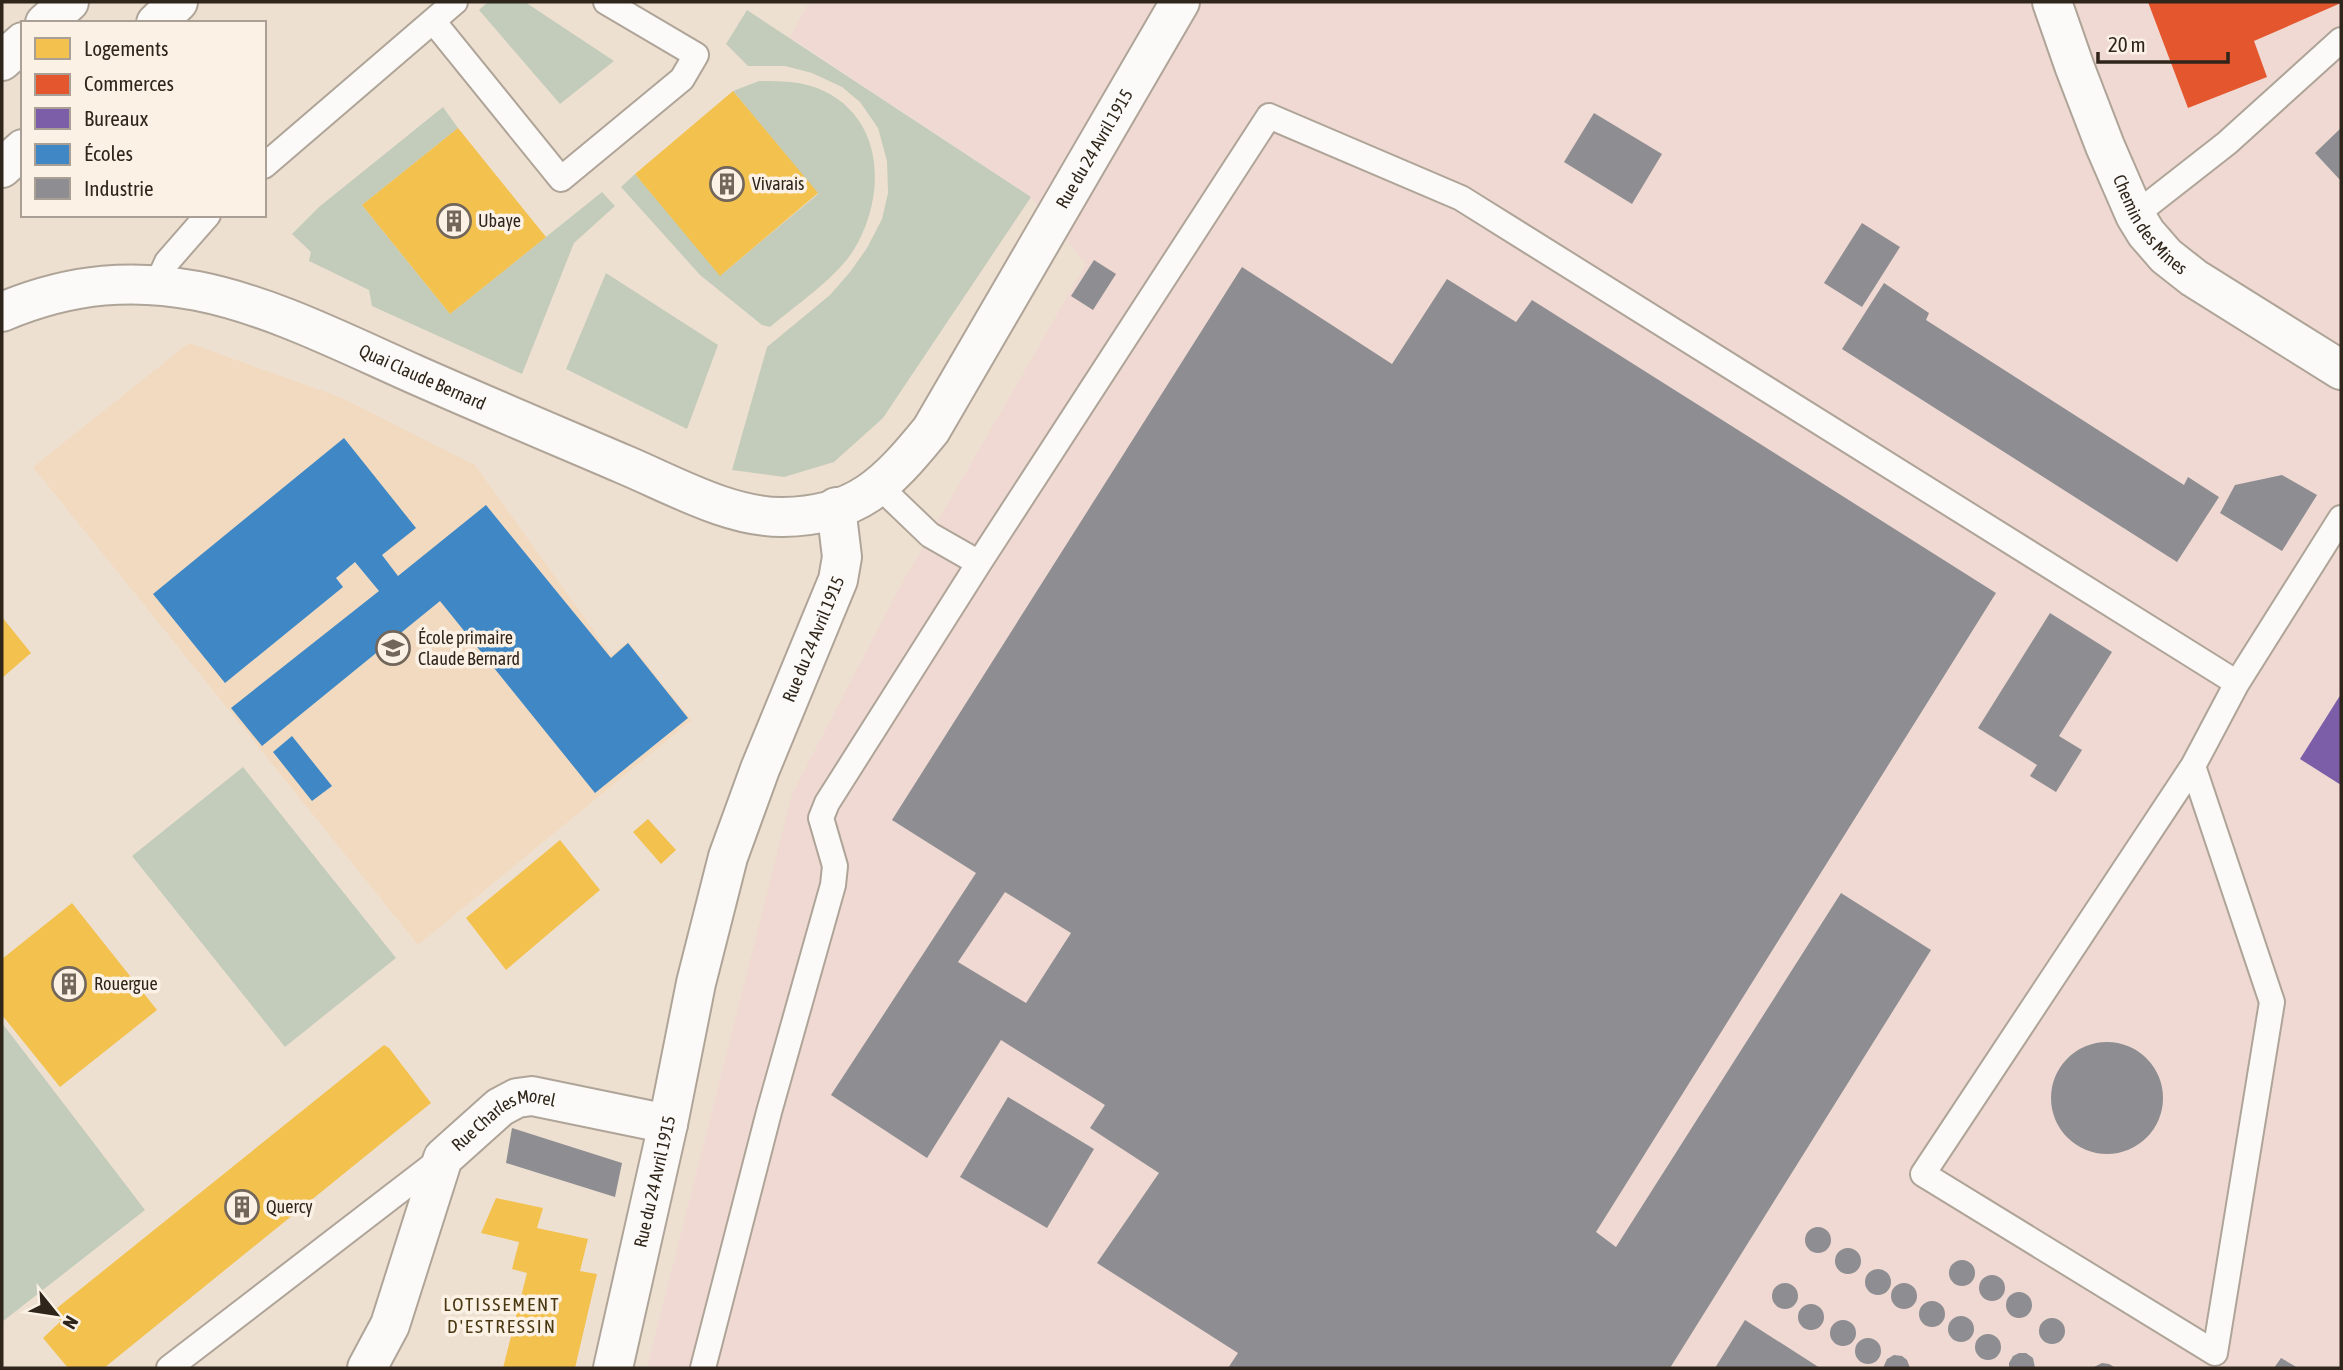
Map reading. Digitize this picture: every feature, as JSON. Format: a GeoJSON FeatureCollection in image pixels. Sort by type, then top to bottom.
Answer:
{"type":"FeatureCollection","features":[{"type":"Feature","properties":{"kind":"main road"},"geometry":{"type":"LineString","coordinates":[[47,21],[69,2]]}},
{"type":"Feature","properties":{"kind":"main road"},"geometry":{"type":"LineString","coordinates":[[158,21],[178,2]]}},
{"type":"Feature","properties":{"kind":"main road","name":"Rue du 24 Avril 1915"},"geometry":{"type":"LineString","coordinates":[[613,1368],[668,1124],[696,983],[728,857],[760,769],[838,580],[842,557],[836,508],[861,499],[880,487],[900,468],[931,430],[1180,2]]}},
{"type":"Feature","properties":{"kind":"main road","name":"Chemin des Mines"},"geometry":{"type":"LineString","coordinates":[[2052,2],[2080,81],[2135,215],[2146,233],[2166,256],[2194,278],[2341,370]]}},
{"type":"Feature","properties":{"kind":"main road"},"geometry":{"type":"LineString","coordinates":[[2,61],[21,44]]}},
{"type":"Feature","properties":{"kind":"main road"},"geometry":{"type":"LineString","coordinates":[[2,168],[21,151]]}},
{"type":"Feature","properties":{"kind":"main road","name":"Quai Claude Bernard"},"geometry":{"type":"LineString","coordinates":[[2,312],[34,299],[74,289],[111,285],[157,284],[218,295],[280,314],[494,410],[744,513],[781,517],[836,508]]}},
{"type":"Feature","properties":{"kind":"main road","name":"Rue Charles Morel"},"geometry":{"type":"LineString","coordinates":[[366,1368],[390,1325],[443,1158],[500,1107],[517,1098],[532,1096],[668,1124]]}},
{"type":"Feature","properties":{"kind":"lane"},"geometry":{"type":"LineString","coordinates":[[266,164],[455,2]]}},
{"type":"Feature","properties":{"kind":"lane"},"geometry":{"type":"LineString","coordinates":[[433,21],[561,179],[682,79],[696,55],[606,2]]}},
{"type":"Feature","properties":{"kind":"lane"},"geometry":{"type":"LineString","coordinates":[[2135,215],[2227,144],[2341,40]]}},
{"type":"Feature","properties":{"kind":"lane"},"geometry":{"type":"LineString","coordinates":[[703,1368],[769,1112],[833,885],[835,866],[821,818],[827,803],[1269,116],[1461,198],[2237,683]]}},
{"type":"Feature","properties":{"kind":"lane"},"geometry":{"type":"LineString","coordinates":[[157,284],[167,262],[206,217]]}},
{"type":"Feature","properties":{"kind":"lane"},"geometry":{"type":"LineString","coordinates":[[880,487],[930,535],[979,563]]}},
{"type":"Feature","properties":{"kind":"lane"},"geometry":{"type":"LineString","coordinates":[[2193,766],[2272,1002],[2212,1361],[1923,1174],[2193,766],[2237,683],[2341,518]]}},
{"type":"Feature","properties":{"kind":"lane"},"geometry":{"type":"LineString","coordinates":[[169,1368],[443,1158]]}},
{"type":"Feature","properties":{"kind":"shaded area"},"geometry":{"type":"Polygon","coordinates":[[[809,2],[2341,2],[2341,1368],[647,1368],[792,794],[898,590],[1086,264],[1031,197],[790,37],[809,2]]]}},
{"type":"Feature","properties":{"kind":"shaded area","name":"École primaire Claude Bernard"},"geometry":{"type":"Polygon","coordinates":[[[189,343],[342,398],[475,465],[611,655],[628,641],[692,720],[418,945],[33,467],[189,343]]]}},
{"type":"Feature","properties":{"kind":"green space"},"geometry":{"type":"Polygon","coordinates":[[[488,2],[525,2],[614,61],[560,104],[479,10],[488,2]]]}},
{"type":"Feature","properties":{"kind":"green space"},"geometry":{"type":"Polygon","coordinates":[[[747,10],[1031,197],[883,418],[834,462],[784,477],[732,470],[767,347],[830,295],[867,248],[882,219],[888,193],[887,161],[878,128],[860,102],[842,87],[812,73],[785,66],[748,66],[726,44],[747,10]]]}},
{"type":"Feature","properties":{"kind":"green space"},"geometry":{"type":"Polygon","coordinates":[[[759,81],[803,84],[817,88],[840,101],[857,117],[868,137],[874,159],[875,183],[871,207],[864,230],[853,251],[826,281],[770,327],[762,325],[700,275],[621,187],[635,174],[721,275],[818,194],[733,91],[759,81]]]}},
{"type":"Feature","properties":{"kind":"green space"},"geometry":{"type":"Polygon","coordinates":[[[443,107],[458,128],[362,205],[450,314],[602,192],[615,206],[574,243],[522,374],[372,306],[369,290],[309,261],[311,252],[292,234],[319,207],[443,107]]]}},
{"type":"Feature","properties":{"kind":"green space"},"geometry":{"type":"Polygon","coordinates":[[[606,273],[718,345],[687,429],[566,369],[606,273]]]}},
{"type":"Feature","properties":{"kind":"green space"},"geometry":{"type":"Polygon","coordinates":[[[243,767],[396,958],[285,1047],[132,856],[243,767]]]}},
{"type":"Feature","properties":{"kind":"green space"},"geometry":{"type":"Polygon","coordinates":[[[2,1023],[145,1210],[2,1322],[2,1023]]]}},
{"type":"Feature","properties":{"kind":"building: Logements","name":"Vivarais"},"geometry":{"type":"Polygon","coordinates":[[[733,91],[818,193],[720,276],[635,174],[733,91]]]}},
{"type":"Feature","properties":{"kind":"building: Logements","name":"Ubaye"},"geometry":{"type":"Polygon","coordinates":[[[458,128],[546,237],[450,314],[362,205],[458,128]]]}},
{"type":"Feature","properties":{"kind":"building: Logements"},"geometry":{"type":"Polygon","coordinates":[[[2,617],[31,653],[2,678],[2,617]]]}},
{"type":"Feature","properties":{"kind":"building: Logements"},"geometry":{"type":"Polygon","coordinates":[[[648,819],[676,850],[661,864],[633,832],[648,819]]]}},
{"type":"Feature","properties":{"kind":"building: Logements"},"geometry":{"type":"Polygon","coordinates":[[[560,840],[600,890],[506,970],[466,918],[560,840]]]}},
{"type":"Feature","properties":{"kind":"building: Logements","name":"Rouergue"},"geometry":{"type":"Polygon","coordinates":[[[72,903],[157,1010],[60,1087],[2,1015],[2,959],[72,903]]]}},
{"type":"Feature","properties":{"kind":"building: Logements","name":"Quercy"},"geometry":{"type":"Polygon","coordinates":[[[384,1045],[431,1103],[104,1368],[68,1368],[43,1338],[61,1321],[52,1312],[384,1045]]]}},
{"type":"Feature","properties":{"kind":"building: Logements"},"geometry":{"type":"Polygon","coordinates":[[[496,1198],[543,1208],[537,1228],[588,1239],[580,1271],[597,1274],[575,1368],[503,1368],[527,1273],[512,1269],[519,1242],[481,1233],[496,1198]]]}},
{"type":"Feature","properties":{"kind":"building: Commerces"},"geometry":{"type":"Polygon","coordinates":[[[2148,2],[2341,3],[2254,41],[2267,77],[2188,108],[2148,2]]]}},
{"type":"Feature","properties":{"kind":"building: Bureaux"},"geometry":{"type":"Polygon","coordinates":[[[2341,694],[2341,785],[2300,759],[2341,694]]]}},
{"type":"Feature","properties":{"kind":"building: Écoles"},"geometry":{"type":"Polygon","coordinates":[[[344,438],[416,528],[382,555],[398,576],[486,505],[611,658],[628,643],[688,718],[595,793],[440,601],[262,746],[231,708],[379,591],[355,562],[336,578],[343,587],[225,683],[153,594],[344,438]]]}},
{"type":"Feature","properties":{"kind":"building: Écoles"},"geometry":{"type":"Polygon","coordinates":[[[292,736],[332,786],[312,801],[273,752],[292,736]]]}},
{"type":"Feature","properties":{"kind":"building: Industrie"},"geometry":{"type":"Polygon","coordinates":[[[1594,113],[1662,154],[1632,204],[1564,162],[1594,113]]]}},
{"type":"Feature","properties":{"kind":"building: Industrie"},"geometry":{"type":"Polygon","coordinates":[[[2341,128],[2341,181],[2315,153],[2341,128]]]}},
{"type":"Feature","properties":{"kind":"building: Industrie"},"geometry":{"type":"Polygon","coordinates":[[[1862,223],[1900,247],[1862,307],[1824,283],[1862,223]]]}},
{"type":"Feature","properties":{"kind":"building: Industrie"},"geometry":{"type":"Polygon","coordinates":[[[1094,260],[1116,274],[1093,310],[1071,296],[1094,260]]]}},
{"type":"Feature","properties":{"kind":"building: Industrie"},"geometry":{"type":"Polygon","coordinates":[[[1242,267],[1392,364],[1447,279],[1516,322],[1532,300],[1996,593],[1596,1232],[1616,1247],[1841,893],[1931,950],[1670,1368],[1228,1368],[1238,1353],[1097,1263],[1159,1173],[1090,1128],[1105,1105],[1001,1040],[927,1158],[831,1095],[976,873],[892,820],[1242,267]],[[1005,892],[958,962],[1026,1003],[1071,933],[1005,892]]]}},
{"type":"Feature","properties":{"kind":"building: Industrie"},"geometry":{"type":"Polygon","coordinates":[[[1884,283],[1929,313],[1926,320],[2184,485],[2188,477],[2219,497],[2177,562],[1842,349],[1884,283]]]}},
{"type":"Feature","properties":{"kind":"building: Industrie"},"geometry":{"type":"Polygon","coordinates":[[[2282,475],[2317,495],[2282,551],[2220,513],[2235,485],[2282,475]]]}},
{"type":"Feature","properties":{"kind":"building: Industrie"},"geometry":{"type":"Polygon","coordinates":[[[2050,613],[2112,652],[2059,736],[2082,750],[2056,792],[2030,776],[2037,765],[1978,728],[2050,613]]]}},
{"type":"Feature","properties":{"kind":"building: Industrie"},"geometry":{"type":"Polygon","coordinates":[[[2107,1042],[2128,1047],[2146,1059],[2158,1077],[2163,1098],[2158,1119],[2146,1137],[2128,1149],[2107,1154],[2086,1149],[2068,1137],[2056,1119],[2051,1098],[2056,1077],[2068,1059],[2086,1047],[2107,1042]]]}},
{"type":"Feature","properties":{"kind":"building: Industrie"},"geometry":{"type":"Polygon","coordinates":[[[1008,1097],[1094,1149],[1047,1228],[960,1177],[1008,1097]]]}},
{"type":"Feature","properties":{"kind":"building: Industrie"},"geometry":{"type":"Polygon","coordinates":[[[512,1128],[622,1163],[615,1197],[506,1163],[512,1128]]]}},
{"type":"Feature","properties":{"kind":"building: Industrie"},"geometry":{"type":"Polygon","coordinates":[[[1818,1227],[1827,1231],[1831,1240],[1827,1249],[1818,1253],[1809,1249],[1805,1240],[1809,1231],[1818,1227]]]}},
{"type":"Feature","properties":{"kind":"building: Industrie"},"geometry":{"type":"Polygon","coordinates":[[[1848,1248],[1857,1252],[1861,1261],[1857,1270],[1848,1274],[1839,1270],[1835,1261],[1839,1252],[1848,1248]]]}},
{"type":"Feature","properties":{"kind":"building: Industrie"},"geometry":{"type":"Polygon","coordinates":[[[1962,1260],[1971,1264],[1975,1273],[1971,1282],[1962,1286],[1953,1282],[1949,1273],[1953,1264],[1962,1260]]]}},
{"type":"Feature","properties":{"kind":"building: Industrie"},"geometry":{"type":"Polygon","coordinates":[[[1878,1269],[1887,1273],[1891,1282],[1887,1291],[1878,1295],[1869,1291],[1865,1282],[1869,1273],[1878,1269]]]}},
{"type":"Feature","properties":{"kind":"building: Industrie"},"geometry":{"type":"Polygon","coordinates":[[[1992,1275],[2001,1279],[2005,1288],[2001,1297],[1992,1301],[1983,1297],[1979,1288],[1983,1279],[1992,1275]]]}},
{"type":"Feature","properties":{"kind":"building: Industrie"},"geometry":{"type":"Polygon","coordinates":[[[1785,1283],[1794,1287],[1798,1296],[1794,1305],[1785,1309],[1776,1305],[1772,1296],[1776,1287],[1785,1283]]]}},
{"type":"Feature","properties":{"kind":"building: Industrie"},"geometry":{"type":"Polygon","coordinates":[[[1904,1283],[1913,1287],[1917,1296],[1913,1305],[1904,1309],[1895,1305],[1891,1296],[1895,1287],[1904,1283]]]}},
{"type":"Feature","properties":{"kind":"building: Industrie"},"geometry":{"type":"Polygon","coordinates":[[[2019,1292],[2028,1296],[2032,1305],[2028,1314],[2019,1318],[2010,1314],[2006,1305],[2010,1296],[2019,1292]]]}},
{"type":"Feature","properties":{"kind":"building: Industrie"},"geometry":{"type":"Polygon","coordinates":[[[1932,1301],[1941,1305],[1945,1314],[1941,1323],[1932,1327],[1923,1323],[1919,1314],[1923,1305],[1932,1301]]]}},
{"type":"Feature","properties":{"kind":"building: Industrie"},"geometry":{"type":"Polygon","coordinates":[[[1811,1304],[1820,1308],[1824,1317],[1820,1326],[1811,1330],[1802,1326],[1798,1317],[1802,1308],[1811,1304]]]}},
{"type":"Feature","properties":{"kind":"building: Industrie"},"geometry":{"type":"Polygon","coordinates":[[[1961,1316],[1970,1320],[1974,1329],[1970,1338],[1961,1342],[1952,1338],[1948,1329],[1952,1320],[1961,1316]]]}},
{"type":"Feature","properties":{"kind":"building: Industrie"},"geometry":{"type":"Polygon","coordinates":[[[2052,1318],[2061,1322],[2065,1331],[2061,1340],[2052,1344],[2043,1340],[2039,1331],[2043,1322],[2052,1318]]]}},
{"type":"Feature","properties":{"kind":"building: Industrie"},"geometry":{"type":"Polygon","coordinates":[[[1745,1320],[1820,1368],[1715,1368],[1745,1320]]]}},
{"type":"Feature","properties":{"kind":"building: Industrie"},"geometry":{"type":"Polygon","coordinates":[[[1843,1320],[1852,1324],[1856,1333],[1852,1342],[1843,1346],[1834,1342],[1830,1333],[1834,1324],[1843,1320]]]}},
{"type":"Feature","properties":{"kind":"building: Industrie"},"geometry":{"type":"Polygon","coordinates":[[[1988,1334],[1997,1338],[2001,1347],[1997,1356],[1988,1360],[1979,1356],[1975,1347],[1979,1338],[1988,1334]]]}},
{"type":"Feature","properties":{"kind":"building: Industrie"},"geometry":{"type":"Polygon","coordinates":[[[1868,1338],[1877,1342],[1881,1351],[1877,1360],[1868,1364],[1859,1360],[1855,1351],[1859,1342],[1868,1338]]]}},
{"type":"Feature","properties":{"kind":"building: Industrie"},"geometry":{"type":"Polygon","coordinates":[[[2026,1353],[2033,1358],[2035,1368],[2009,1368],[2013,1356],[2026,1353]]]}},
{"type":"Feature","properties":{"kind":"building: Industrie"},"geometry":{"type":"Polygon","coordinates":[[[1894,1355],[1907,1360],[1910,1368],[1883,1368],[1887,1359],[1894,1355]]]}},
{"type":"Feature","properties":{"kind":"building: Industrie"},"geometry":{"type":"Polygon","coordinates":[[[2281,1358],[2298,1368],[2274,1368],[2281,1358]]]}},
{"type":"Feature","properties":{"kind":"building: Industrie"},"geometry":{"type":"Polygon","coordinates":[[[2102,1363],[2109,1364],[2116,1368],[2092,1368],[2102,1363]]]}},
{"type":"Feature","properties":{"kind":"place","name":"Vivarais"},"geometry":{"type":"Point","coordinates":[727,184]}},
{"type":"Feature","properties":{"kind":"place","name":"Ubaye"},"geometry":{"type":"Point","coordinates":[454,221]}},
{"type":"Feature","properties":{"kind":"place","name":"École primaire Claude Bernard"},"geometry":{"type":"Point","coordinates":[393,648]}},
{"type":"Feature","properties":{"kind":"place","name":"Rouergue"},"geometry":{"type":"Point","coordinates":[69,984]}},
{"type":"Feature","properties":{"kind":"place","name":"Quercy"},"geometry":{"type":"Point","coordinates":[242,1207]}},
{"type":"Feature","properties":{"kind":"district","name":"LOTISSEMENT D'ESTRESSIN"},"geometry":{"type":"Point","coordinates":[502,1315]}}]}
